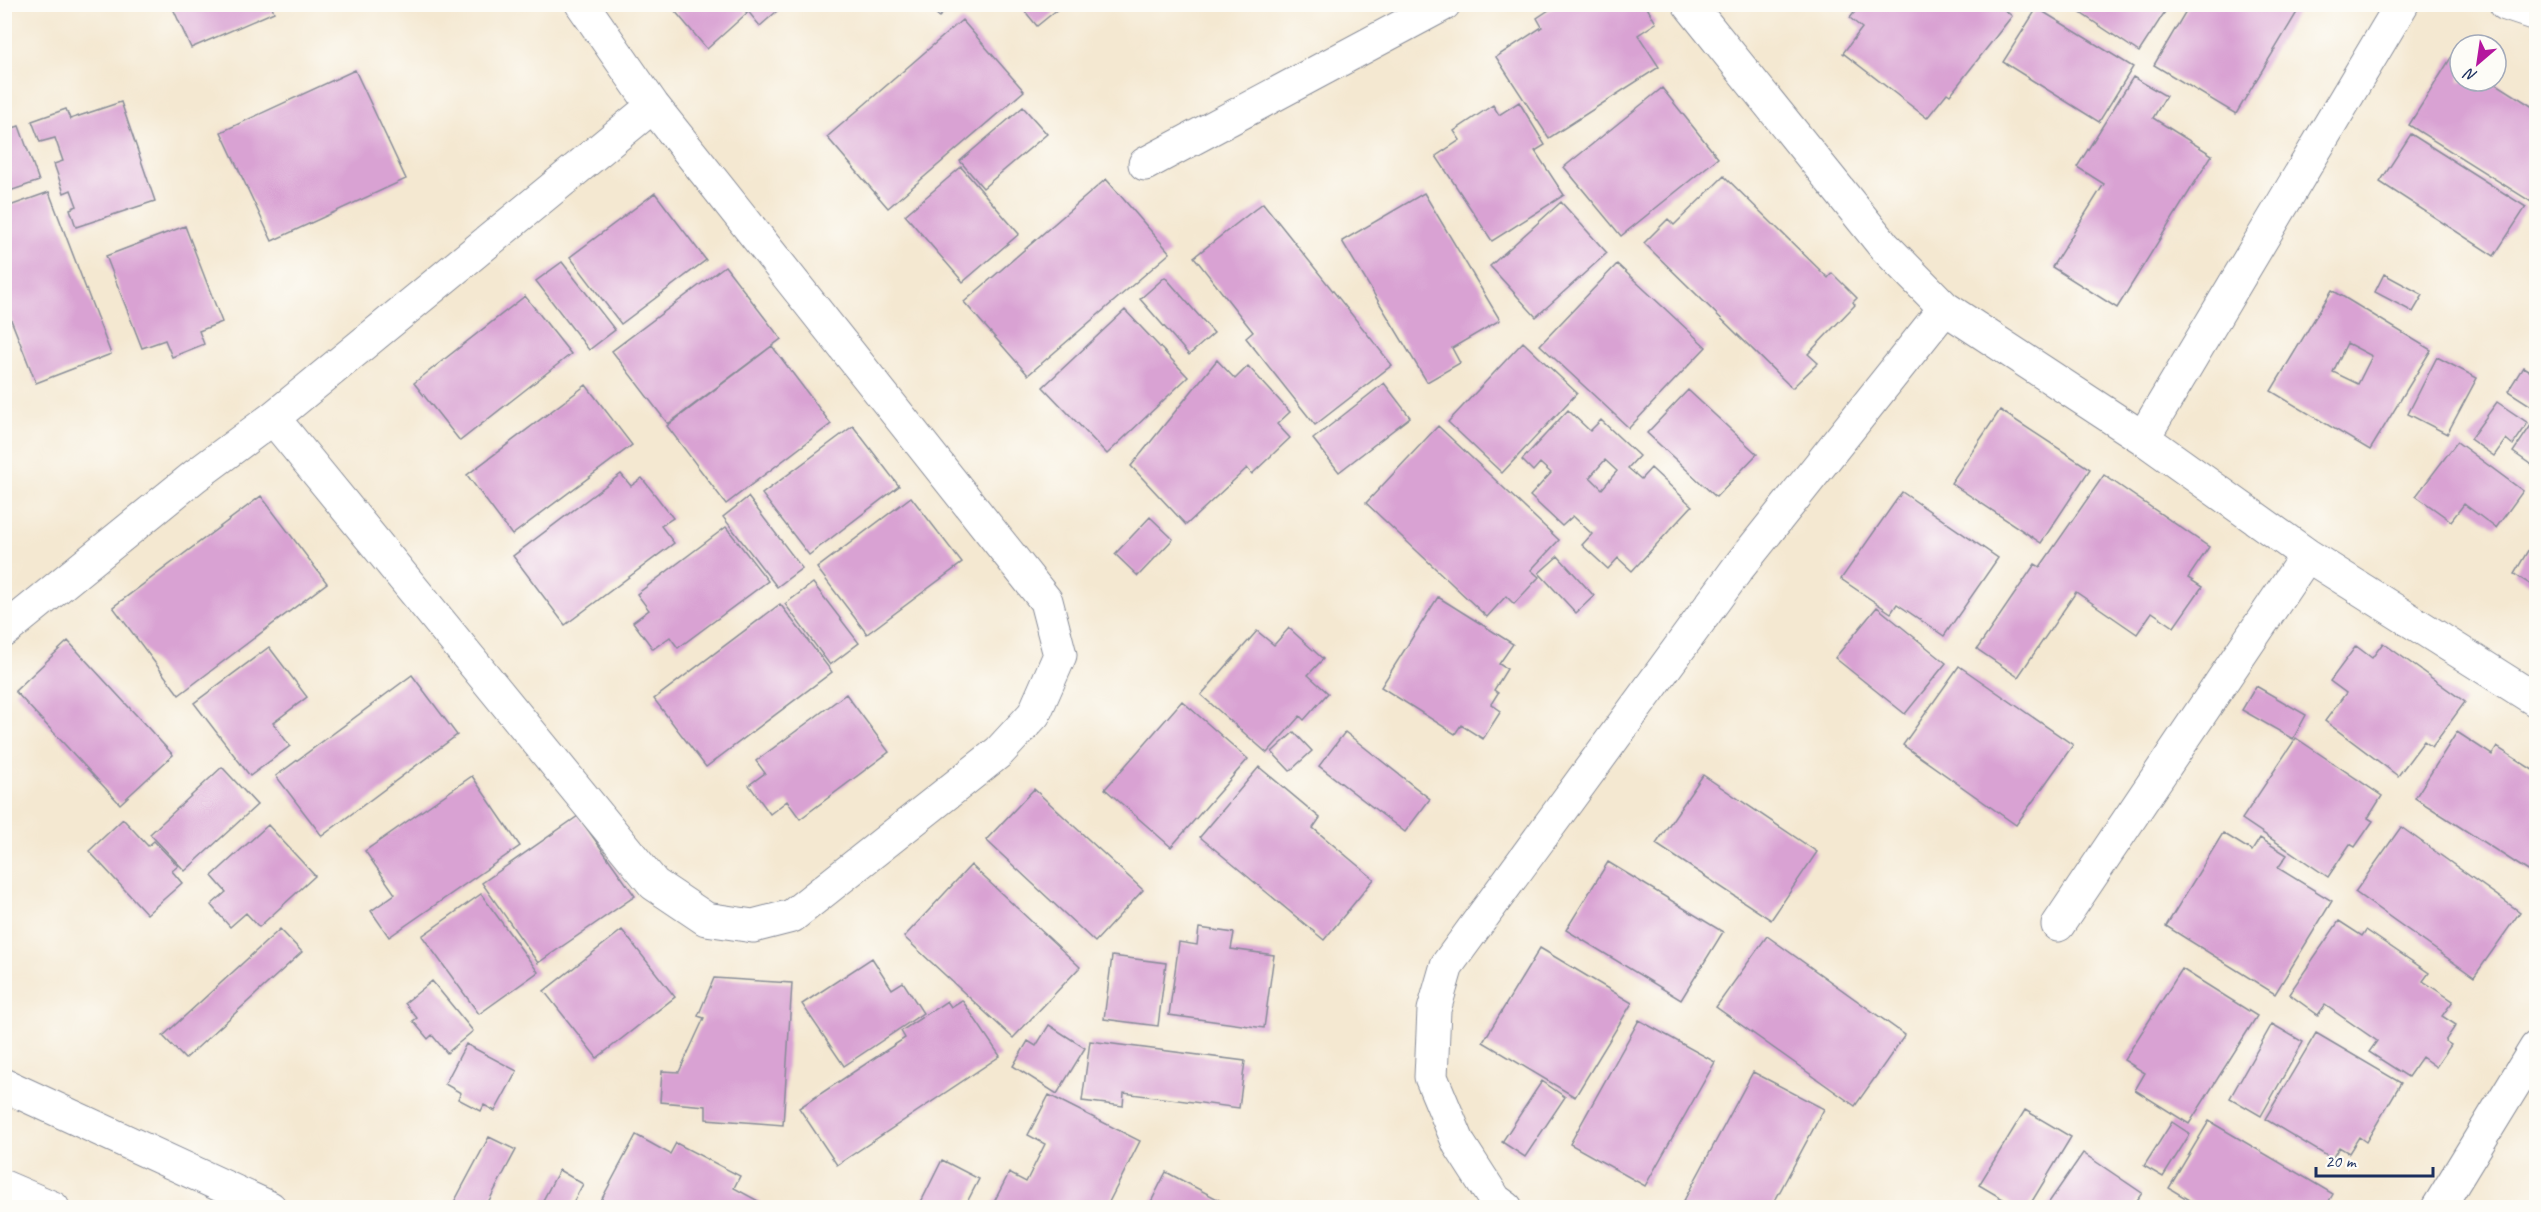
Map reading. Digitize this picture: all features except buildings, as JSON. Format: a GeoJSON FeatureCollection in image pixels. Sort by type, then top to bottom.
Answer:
{"type":"FeatureCollection","features":[{"type":"Feature","properties":{"kind":"street"},"geometry":{"type":"LineString","coordinates":[[273,418],[654,884],[706,919],[753,926],[792,916],[999,752],[1034,714],[1060,655],[1046,601],[653,106],[582,4]]}},
{"type":"Feature","properties":{"kind":"street"},"geometry":{"type":"LineString","coordinates":[[1145,164],[1444,4]]}},
{"type":"Feature","properties":{"kind":"street"},"geometry":{"type":"LineString","coordinates":[[1689,4],[1884,246],[1945,308],[2143,438],[2307,555],[2536,700]]}},
{"type":"Feature","properties":{"kind":"street"},"geometry":{"type":"LineString","coordinates":[[2143,438],[2402,4]]}},
{"type":"Feature","properties":{"kind":"street"},"geometry":{"type":"LineString","coordinates":[[2506,4],[2536,14]]}},
{"type":"Feature","properties":{"kind":"street"},"geometry":{"type":"LineString","coordinates":[[4,631],[195,476],[273,418],[653,106]]}},
{"type":"Feature","properties":{"kind":"street"},"geometry":{"type":"LineString","coordinates":[[1506,1208],[1494,1200],[1459,1144],[1431,1077],[1434,1010],[1447,965],[1738,568],[1945,308]]}},
{"type":"Feature","properties":{"kind":"street"},"geometry":{"type":"LineString","coordinates":[[2058,925],[2307,555]]}},
{"type":"Feature","properties":{"kind":"street"},"geometry":{"type":"LineString","coordinates":[[2438,1208],[2536,1048]]}},
{"type":"Feature","properties":{"kind":"street"},"geometry":{"type":"LineString","coordinates":[[4,1086],[270,1208]]}},
{"type":"Feature","properties":{"kind":"street"},"geometry":{"type":"LineString","coordinates":[[4,1187],[53,1208]]}}]}
